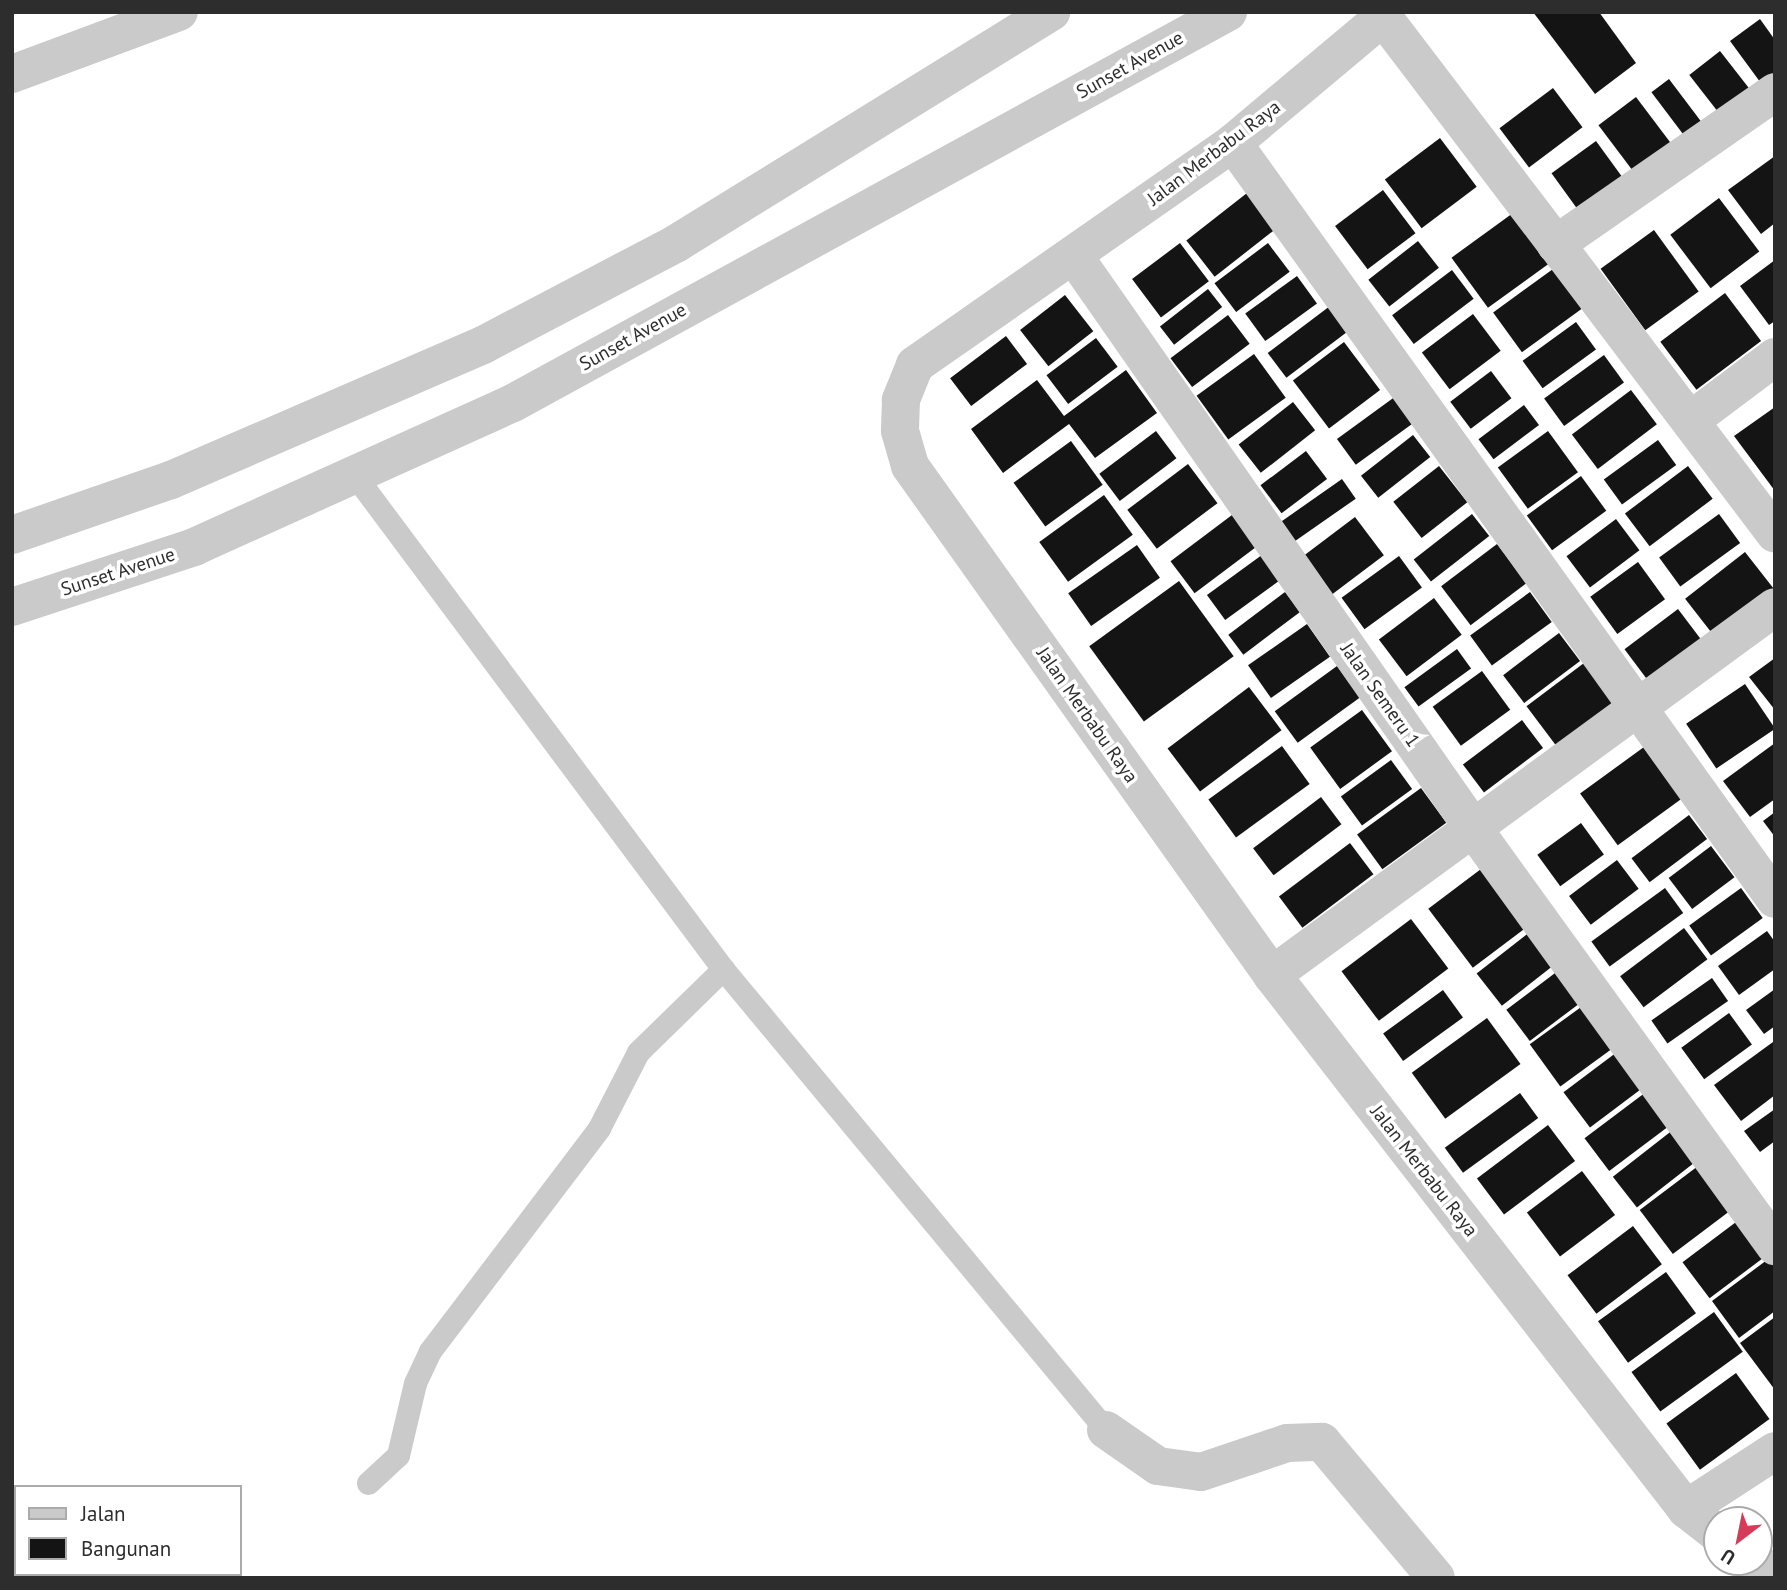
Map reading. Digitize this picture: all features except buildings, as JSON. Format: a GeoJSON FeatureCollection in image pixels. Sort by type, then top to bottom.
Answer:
{"type":"FeatureCollection","features":[{"type":"Feature","properties":{"kind":"street"},"geometry":{"type":"LineString","coordinates":[[12,74],[179,12]]}},
{"type":"Feature","properties":{"kind":"street"},"geometry":{"type":"LineString","coordinates":[[12,535],[171,480],[483,345],[677,243],[1051,12]]}},
{"type":"Feature","properties":{"kind":"street","name":"Sunset Avenue"},"geometry":{"type":"LineString","coordinates":[[12,607],[194,547],[513,403],[1228,12]]}},
{"type":"Feature","properties":{"kind":"street","name":"Jalan Merbabu Raya"},"geometry":{"type":"LineString","coordinates":[[1556,244],[1383,17],[1233,143],[915,365],[901,400],[900,431],[910,466],[1272,975],[1686,1509],[1703,1522]]}},
{"type":"Feature","properties":{"kind":"street"},"geometry":{"type":"LineString","coordinates":[[1775,92],[1556,244],[1775,534]]}},
{"type":"Feature","properties":{"kind":"street"},"geometry":{"type":"LineString","coordinates":[[1233,143],[1775,899]]}},
{"type":"Feature","properties":{"kind":"street","name":"Jalan Semeru 1"},"geometry":{"type":"LineString","coordinates":[[1074,256],[1473,828],[1775,1246]]}},
{"type":"Feature","properties":{"kind":"street"},"geometry":{"type":"LineString","coordinates":[[1691,420],[1775,357]]}},
{"type":"Feature","properties":{"kind":"street"},"geometry":{"type":"LineString","coordinates":[[1272,975],[1473,828],[1639,712],[1775,607]]}},
{"type":"Feature","properties":{"kind":"street"},"geometry":{"type":"LineString","coordinates":[[1105,1430],[1158,1466],[1201,1472],[1287,1443],[1322,1442],[1436,1578]]}},
{"type":"Feature","properties":{"kind":"street"},"geometry":{"type":"LineString","coordinates":[[1686,1509],[1775,1451]]}},
{"type":"Feature","properties":{"kind":"lane"},"geometry":{"type":"LineString","coordinates":[[353,473],[723,970],[1105,1430]]}},
{"type":"Feature","properties":{"kind":"lane"},"geometry":{"type":"LineString","coordinates":[[368,1483],[398,1455],[415,1384],[430,1351],[599,1128],[638,1052],[723,970]]}}]}
